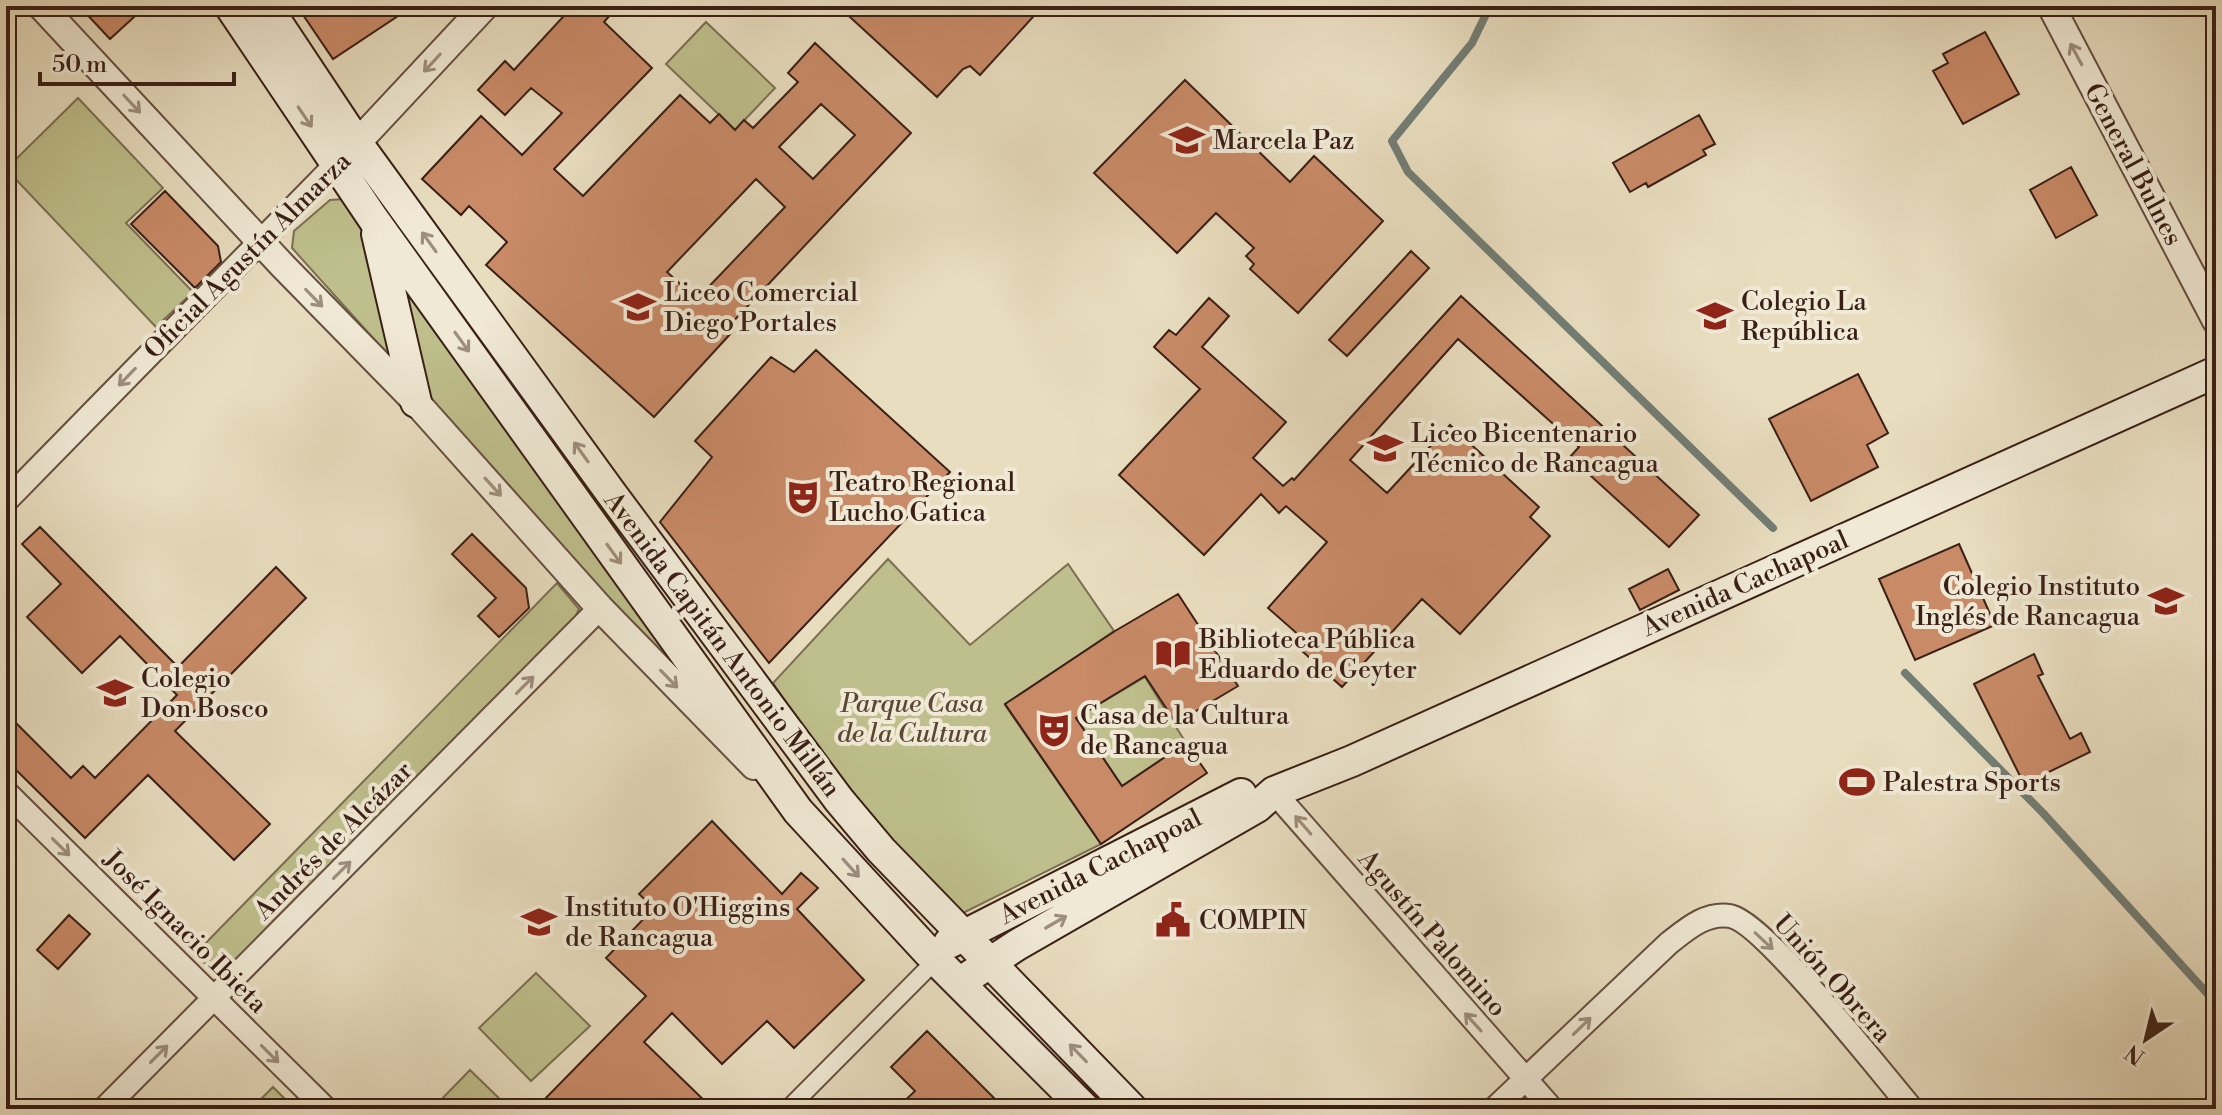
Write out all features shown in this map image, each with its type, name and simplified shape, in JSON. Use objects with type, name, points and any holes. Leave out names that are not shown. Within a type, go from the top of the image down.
[{"type":"main road","points":[[230,6],[347,154]]},
{"type":"main road","points":[[266,6],[347,154]]},
{"type":"main road","name":"Avenida Capitán Antonio Millán","points":[[347,154],[374,220],[798,811],[932,956],[1085,1109]]},
{"type":"main road","name":"Avenida Capitán Antonio Millán","points":[[347,154],[611,493],[839,800],[881,850],[1132,1109]]},
{"type":"main road","points":[[374,220],[416,402]]},
{"type":"main road","name":"Avenida Cachapoal","points":[[959,983],[989,961],[1257,807],[1274,792],[1352,761],[2216,372]]},
{"type":"main road","name":"Avenida Cachapoal","points":[[932,956],[964,936],[1250,790],[1274,792]]},
{"type":"street","name":"Avenida Capitán Antonio Millán","points":[[41,6],[260,242],[416,402],[600,608],[798,811]]},
{"type":"street","name":"Oficial Agustín Almarza","points":[[6,501],[347,154],[485,6]]},
{"type":"street","name":"General Bulnes","points":[[2051,6],[2216,321]]},
{"type":"street","name":"Andrés de Alcázar","points":[[104,1109],[600,608]]},
{"type":"street","name":"José Ignacio Ibieta","points":[[6,792],[326,1109]]},
{"type":"street","name":"Agustín Palomino","points":[[1274,792],[1552,1109]]},
{"type":"street","name":"Unión Obrera","points":[[1525,1080],[1669,943],[1696,923],[1712,917],[1732,916],[1766,940],[1912,1109]]},
{"type":"street","points":[[788,1109],[932,956]]},
{"type":"street","points":[[1494,1109],[1525,1080]]},
{"type":"green space","points":[[706,22],[775,88],[735,130],[666,64]]},
{"type":"green space","points":[[78,98],[163,188],[126,223],[193,292],[156,327],[6,169]]},
{"type":"green space","points":[[344,199],[365,224],[391,358],[292,248],[294,231],[330,200]]},
{"type":"green space","points":[[405,287],[685,678],[429,398]]},
{"type":"green space","name":"Parque Casa de la Cultura","points":[[888,559],[970,645],[1068,564],[1114,631],[1005,705],[1101,844],[961,914],[851,798],[773,683]]},
{"type":"green space","points":[[557,583],[579,609],[572,624],[220,977],[195,954]]},
{"type":"green space","points":[[1145,677],[1186,743],[1122,786],[1076,718]]},
{"type":"green space","points":[[536,973],[590,1026],[531,1081],[479,1028]]},
{"type":"green space","points":[[470,1070],[510,1109],[432,1109]]},
{"type":"green space","points":[[273,1087],[295,1109],[251,1109]]},
{"type":"building","points":[[79,6],[146,6],[110,39]]},
{"type":"building","points":[[297,6],[413,6],[333,59]]},
{"type":"building","points":[[573,6],[618,6],[604,22],[652,68],[554,169],[583,196],[680,95],[710,123],[719,114],[735,130],[744,120],[753,128],[798,82],[788,73],[815,43],[911,133],[728,327],[733,331],[654,417],[486,265],[507,242],[469,206],[461,215],[422,179],[481,116],[522,155],[562,113],[531,88],[505,115],[478,90],[505,61],[514,70]],"holes":[[[821,104],[855,135],[813,179],[779,147]],[[756,179],[785,207],[697,299],[667,272]]]},
{"type":"building","points":[[838,6],[1043,6],[980,75],[970,66],[963,69],[937,97]]},
{"type":"building","points":[[1985,32],[2019,94],[1963,124],[1933,71],[1948,63],[1943,54]]},
{"type":"building","points":[[1185,80],[1290,182],[1314,156],[1383,221],[1298,313],[1250,269],[1254,264],[1246,256],[1254,248],[1216,213],[1177,253],[1094,173]]},
{"type":"building","points":[[1699,115],[1715,144],[1703,150],[1706,155],[1648,187],[1646,183],[1630,192],[1613,163]]},
{"type":"building","points":[[2071,167],[2097,215],[2056,238],[2030,190]]},
{"type":"building","points":[[165,191],[218,246],[221,262],[195,288],[131,224]]},
{"type":"building","points":[[1411,251],[1429,268],[1347,356],[1329,340]]},
{"type":"building","points":[[1461,296],[1699,515],[1669,547],[1570,457],[1579,447],[1458,339],[1350,460],[1387,493],[1450,425],[1539,507],[1530,517],[1550,536],[1460,634],[1422,599],[1342,687],[1302,651],[1309,644],[1268,608],[1327,542],[1286,506],[1279,513],[1261,494],[1204,555],[1119,475],[1200,389],[1154,347],[1169,330],[1176,335],[1209,298],[1229,316],[1202,347],[1286,422],[1253,458],[1283,486],[1292,478],[1294,480]]},
{"type":"building","name":"Teatro Regional Lucho Gatica","points":[[816,350],[950,472],[769,663],[660,522],[712,457],[695,441],[771,357],[794,372]]},
{"type":"building","points":[[1858,374],[1888,433],[1867,445],[1878,467],[1811,501],[1769,419]]},
{"type":"building","points":[[40,527],[178,667],[276,567],[306,598],[175,731],[270,824],[234,860],[148,775],[85,838],[6,760],[6,713],[71,778],[83,766],[95,778],[177,695],[120,636],[82,673],[27,617],[61,584],[22,544]]},
{"type":"building","points":[[472,534],[526,588],[529,608],[499,637],[478,616],[496,598],[452,554]]},
{"type":"building","points":[[1959,544],[1995,625],[1915,660],[1879,579]]},
{"type":"building","points":[[1668,569],[1679,590],[1640,610],[1629,589]]},
{"type":"building","name":"Casa de la Cultura de Rancagua","points":[[1178,594],[1238,686],[1176,723],[1145,676],[1076,718],[1122,786],[1186,743],[1207,773],[1101,844],[1005,704],[1115,631]]},
{"type":"building","points":[[2034,654],[2043,674],[2038,676],[2070,739],[2081,733],[2090,752],[2024,784],[1974,684]]},
{"type":"building","points":[[712,821],[782,894],[801,873],[818,888],[797,909],[864,980],[794,1048],[767,1021],[722,1064],[672,1013],[644,1042],[713,1109],[535,1109],[646,996],[606,958],[654,908],[639,894]]},
{"type":"building","points":[[69,915],[90,934],[58,969],[37,950]]},
{"type":"building","points":[[927,1031],[1005,1109],[896,1109],[915,1091],[891,1067]]},
{"type":"waterway","points":[[1490,6],[1472,43],[1392,141],[1408,172],[1773,528]]},
{"type":"waterway","points":[[1905,673],[2043,813],[2216,1003]]},
{"type":"place","name":"Marcela Paz","points":[[1187,140]]},
{"type":"place","name":"Liceo Comercial Diego Portales","points":[[638,307]]},
{"type":"place","name":"Colegio La República","points":[[1715,316]]},
{"type":"place","name":"Liceo Bicentenario Técnico de Rancagua","points":[[1385,448]]},
{"type":"place","name":"Teatro Regional Lucho Gatica","points":[[803,497]]},
{"type":"place","name":"Colegio Instituto Inglés de Rancagua","points":[[2166,601]]},
{"type":"place","name":"Biblioteca Pública Eduardo de Geyter","points":[[1173,654]]},
{"type":"place","name":"Colegio Don Bosco","points":[[115,693]]},
{"type":"place","name":"Casa de la Cultura de Rancagua","points":[[1054,730]]},
{"type":"place","name":"Palestra Sports","points":[[1857,782]]},
{"type":"place","name":"COMPIN","points":[[1173,920]]},
{"type":"place","name":"Instituto O'Higgins de Rancagua","points":[[539,922]]}]
